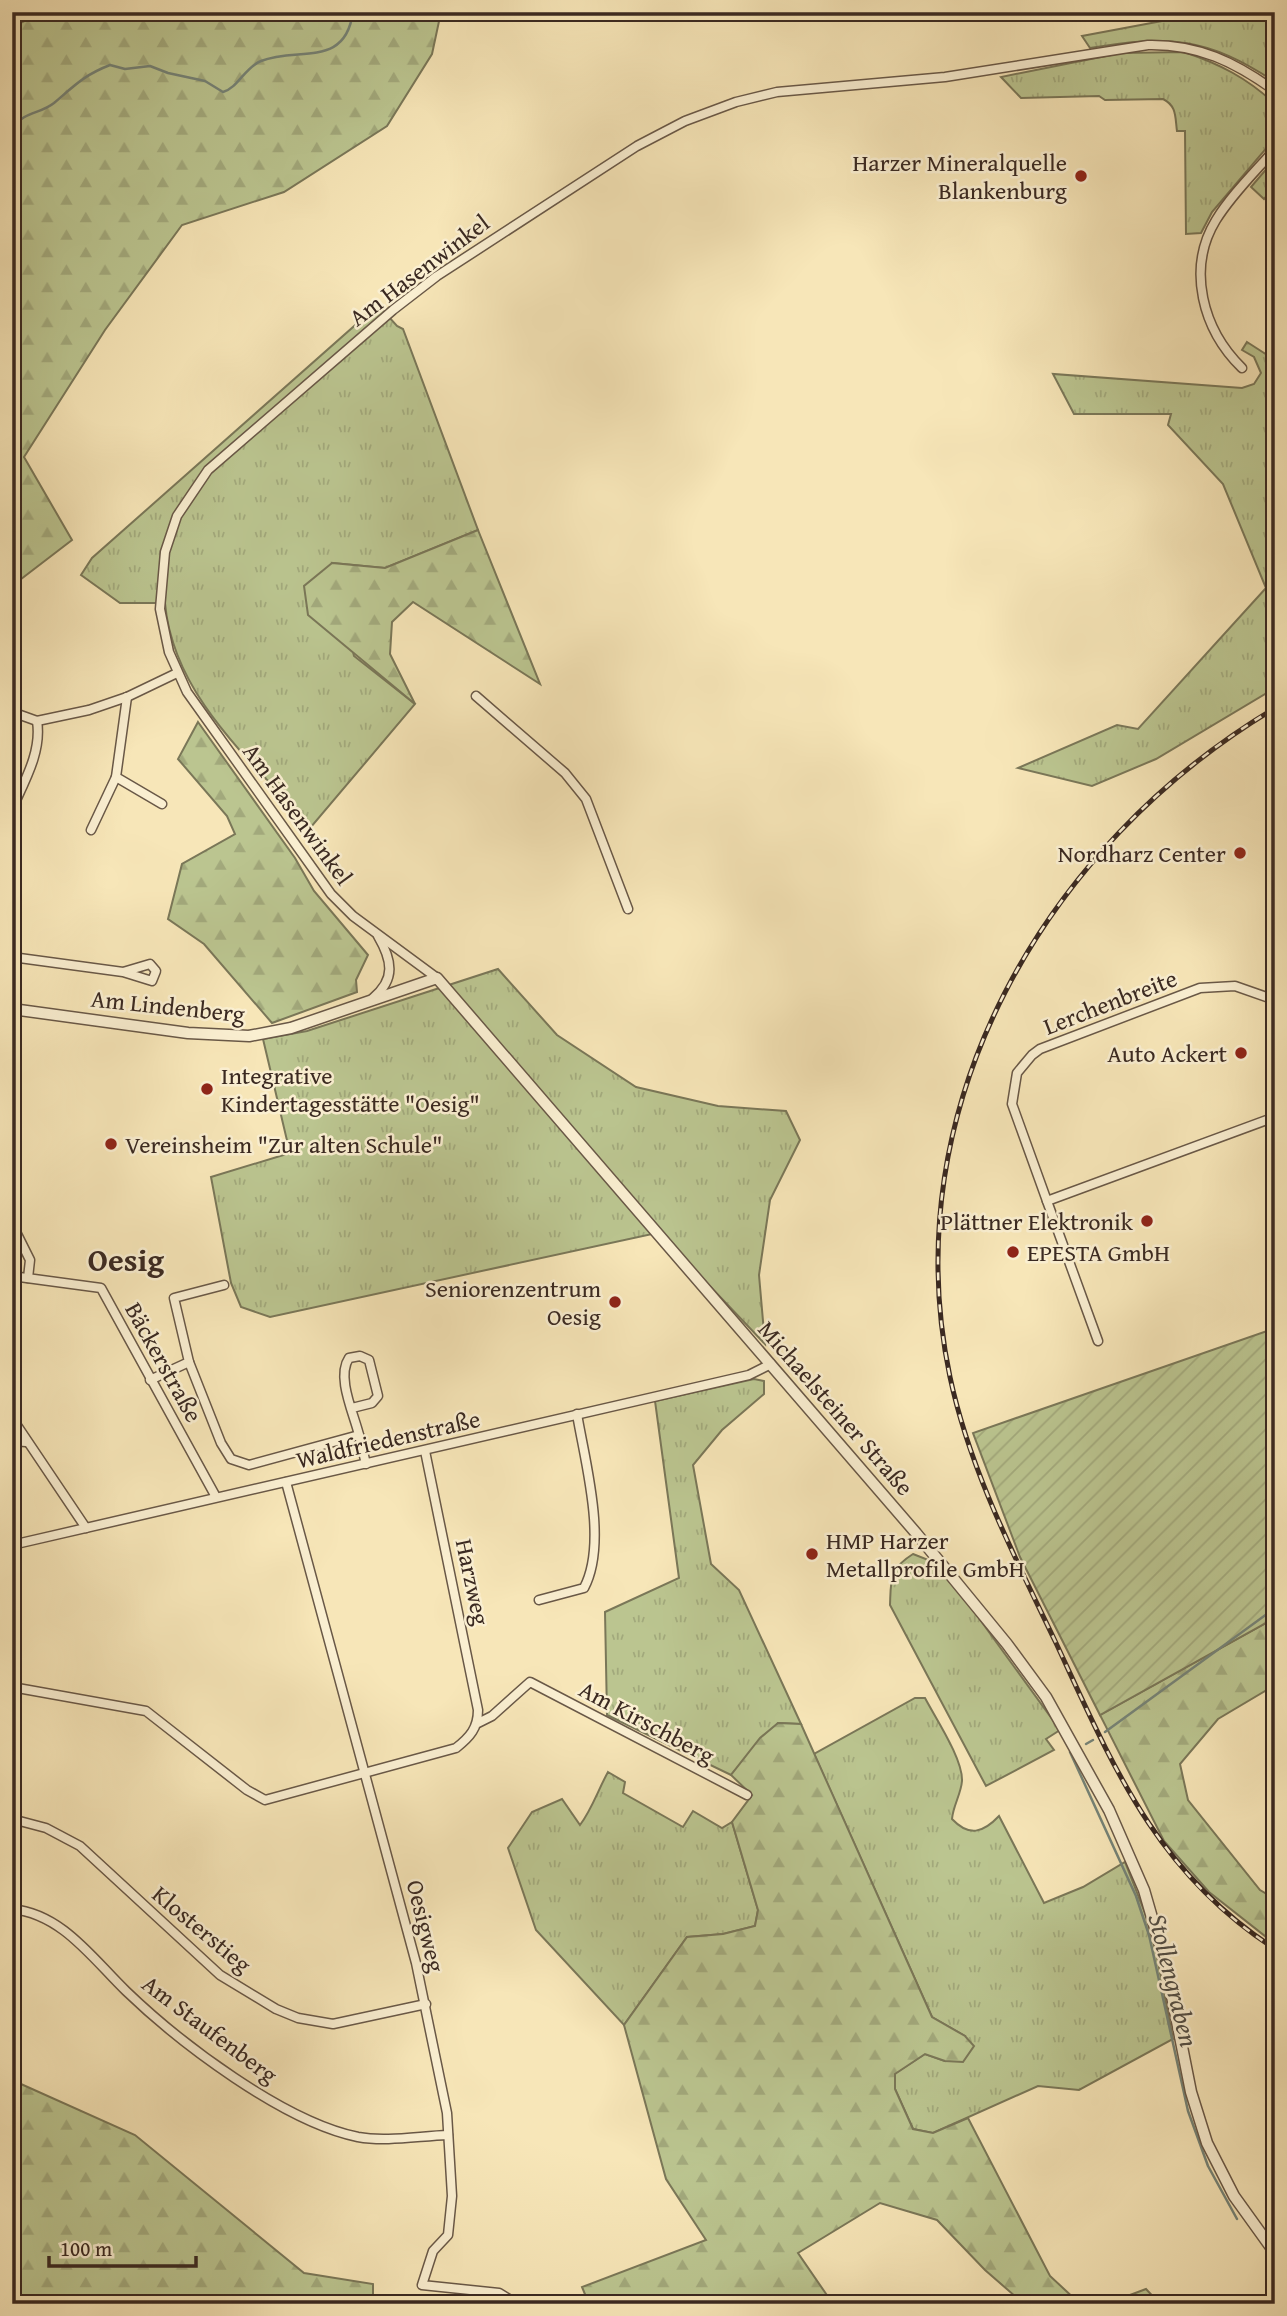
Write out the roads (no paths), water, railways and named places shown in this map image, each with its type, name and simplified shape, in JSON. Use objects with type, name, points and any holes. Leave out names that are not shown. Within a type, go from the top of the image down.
[{"type":"street","name":"Am Hasenwinkel","points":[[437,978],[424,965],[376,934],[342,906],[314,873],[177,673],[161,620],[162,565],[177,516],[208,470],[418,289],[661,132],[718,108],[777,92],[985,72],[1140,45],[1177,46],[1215,55],[1250,72],[1275,91]]},
{"type":"street","points":[[1241,368],[1226,352],[1210,327],[1203,296],[1202,265],[1205,246],[1215,223],[1275,149]]},
{"type":"street","points":[[12,712],[37,721],[89,710],[127,697],[177,673]]},
{"type":"street","points":[[476,696],[565,773],[586,799],[628,909]]},
{"type":"street","points":[[91,830],[116,777],[127,697]]},
{"type":"street","points":[[12,809],[32,765],[39,736],[37,721]]},
{"type":"street","points":[[116,777],[162,804]]},
{"type":"street","points":[[373,998],[388,983],[391,964],[376,934]]},
{"type":"street","name":"Am Lindenberg","points":[[12,957],[123,972]]},
{"type":"street","name":"Am Lindenberg","points":[[12,1009],[233,1037],[284,1030],[437,978]]},
{"type":"street","name":"Michaelsteiner Straße","points":[[437,978],[771,1364],[1007,1644],[1046,1697],[1109,1810],[1144,1890],[1167,1966],[1192,2092],[1207,2143],[1234,2196],[1275,2253]]},
{"type":"street","name":"Lerchenbreite","points":[[1098,1341],[1012,1104],[1017,1073],[1040,1049],[1200,988],[1235,986],[1275,1000]]},
{"type":"street","points":[[1047,1201],[1275,1117]]},
{"type":"street","points":[[12,1224],[30,1260],[28,1278]]},
{"type":"street","name":"Bäckerstraße","points":[[12,1276],[101,1288],[216,1497]]},
{"type":"street","points":[[224,1285],[174,1298],[189,1362],[221,1443],[231,1459],[249,1465],[359,1435]]},
{"type":"street","points":[[352,1408],[372,1404],[378,1396],[369,1360],[360,1356],[349,1358],[344,1366],[352,1408],[366,1464]]},
{"type":"street","points":[[150,1380],[189,1362]]},
{"type":"street","name":"Waldfriedenstraße","points":[[12,1545],[750,1375],[771,1364]]},
{"type":"street","points":[[540,1600],[584,1588],[593,1561],[594,1530],[577,1414]]},
{"type":"street","points":[[12,1418],[86,1528]]},
{"type":"street","points":[[12,1441],[26,1442]]},
{"type":"street","name":"Harzweg","points":[[425,1451],[472,1672],[478,1723]]},
{"type":"street","name":"Oesigweg","points":[[286,1482],[426,2004],[448,2135],[452,2196],[448,2235],[433,2251],[422,2285],[499,2293],[517,2304]]},
{"type":"street","name":"Am Kirschberg","points":[[478,1723],[492,1716],[530,1682],[747,1795]]},
{"type":"street","points":[[12,1687],[146,1711],[247,1790],[265,1800],[456,1748],[478,1723]]},
{"type":"street","name":"Klosterstieg","points":[[12,1819],[46,1828],[79,1846],[220,1975],[287,2013],[313,2022],[333,2024],[426,2004]]},
{"type":"street","name":"Am Staufenberg","points":[[12,1909],[36,1913],[58,1926],[168,2027],[232,2075],[290,2110],[336,2131],[359,2137],[448,2135]]},
{"type":"waterway","points":[[12,130],[22,119],[48,107],[86,77],[110,65],[125,69],[150,66],[205,81],[223,92],[261,61],[330,49],[340,42],[348,30],[353,12]]},
{"type":"waterway","name":"Stollengraben","points":[[1105,1732],[1275,1608]]},
{"type":"waterway","name":"Stollengraben","points":[[1086,1744],[1093,1740]]},
{"type":"waterway","name":"Stollengraben","points":[[1070,1752],[1136,1896],[1149,1935],[1188,2111],[1208,2166],[1237,2219]]},
{"type":"railway","points":[[1275,708],[1193,765],[1119,832],[1056,909],[1005,993],[967,1083],[944,1178],[938,1276],[950,1377],[969,1446],[1010,1546],[1119,1774],[1168,1851],[1199,1886],[1234,1919],[1275,1949]]},
{"type":"place","name":"Harzer Mineralquelle Blankenburg","points":[[1081,176]]},
{"type":"place","name":"Nordharz Center","points":[[1240,853]]},
{"type":"place","name":"Auto Ackert","points":[[1241,1053]]},
{"type":"place","name":"Integrative Kindertagesstätte \"Oesig\"","points":[[207,1089]]},
{"type":"place","name":"Vereinsheim \"Zur alten Schule\"","points":[[111,1144]]},
{"type":"place","name":"Plättner Elektronik","points":[[1147,1221]]},
{"type":"place","name":"EPESTA GmbH","points":[[1013,1252]]},
{"type":"place","name":"Seniorenzentrum Oesig","points":[[615,1302]]},
{"type":"place","name":"HMP Harzer Metallprofile GmbH","points":[[812,1554]]},
{"type":"district","name":"Oesig","points":[[126,1259]]}]
